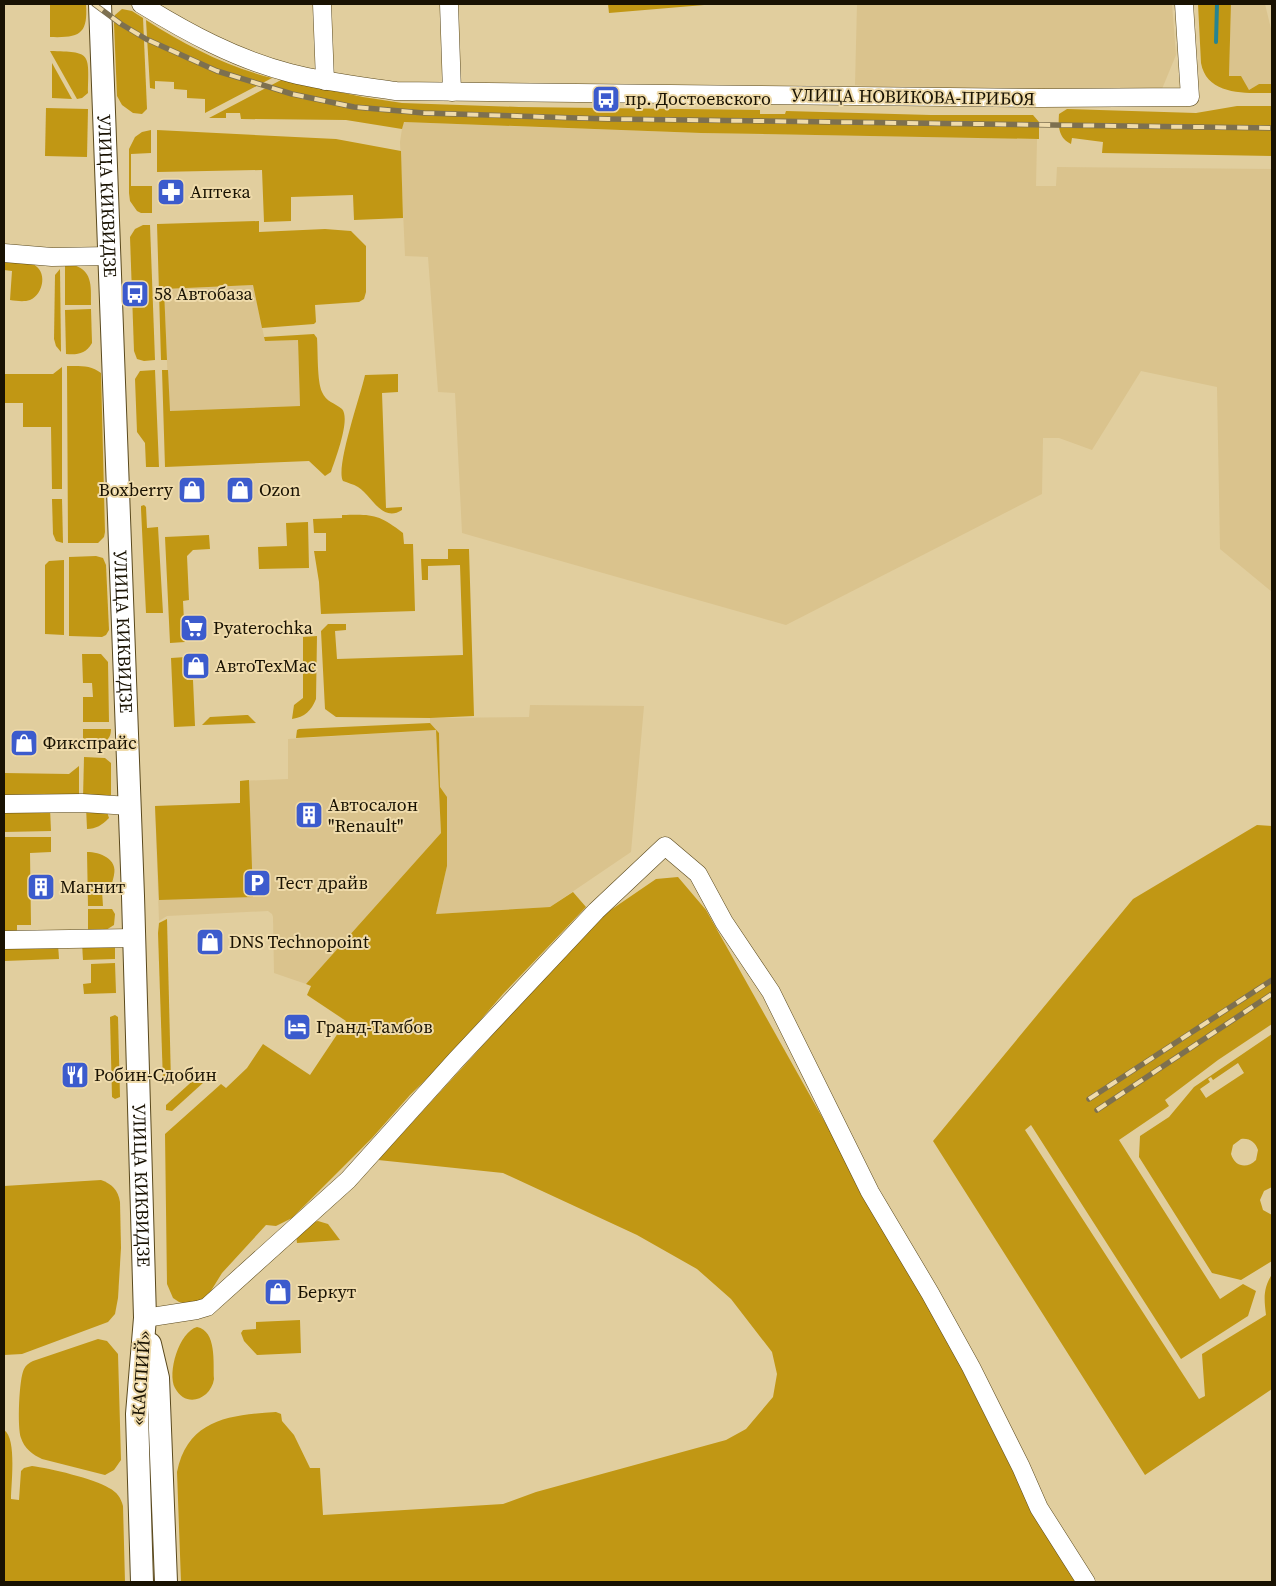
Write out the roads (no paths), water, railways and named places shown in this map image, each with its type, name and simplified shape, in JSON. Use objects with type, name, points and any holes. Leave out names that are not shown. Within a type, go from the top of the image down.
[{"type":"main road","name":"УЛИЦА КИКВИДЗЕ","points":[[100,4],[130,806],[145,1318]]},
{"type":"main road","name":"«КАСПИЙ»","points":[[142,1582],[137,1414],[145,1318]]},
{"type":"main road","name":"«КАСПИЙ»","points":[[145,1318],[158,1378],[166,1582]]},
{"type":"street","name":"УЛИЦА НОВИКОВА-ПРИБОЯ","points":[[141,4],[210,44],[289,73],[325,81],[396,91],[1041,98],[1190,97],[1184,4]]},
{"type":"street","points":[[322,4],[325,81]]},
{"type":"street","points":[[449,4],[452,92]]},
{"type":"street","points":[[4,253],[52,257],[110,256]]},
{"type":"street","points":[[4,804],[82,803],[130,806]]},
{"type":"street","points":[[145,1318],[207,1307],[348,1180],[456,1060],[596,911],[665,846],[698,874],[724,922],[771,992],[870,1192],[972,1367],[1040,1508],[1086,1582]]},
{"type":"street","points":[[4,940],[134,938]]},
{"type":"waterway","points":[[1216,42],[1217,4]]},
{"type":"railway","points":[[94,4],[121,24],[146,39],[217,71],[292,94],[354,107],[424,113],[608,119],[1272,128]]},
{"type":"railway","points":[[1089,1099],[1272,980]]},
{"type":"railway","points":[[1097,1110],[1272,994]]},
{"type":"place","name":"пр. Достоевского","points":[[606,99]]},
{"type":"place","name":"Аптека","points":[[171,192]]},
{"type":"place","name":"58 Автобаза","points":[[135,294]]},
{"type":"place","name":"Boxberry","points":[[192,490]]},
{"type":"place","name":"Ozon","points":[[240,490]]},
{"type":"place","name":"Pyaterochka","points":[[194,628]]},
{"type":"place","name":"АвтоТехМас","points":[[196,666]]},
{"type":"place","name":"Фикспрайс","points":[[24,743]]},
{"type":"place","name":"Автосалон \"Renault\"","points":[[309,815]]},
{"type":"place","name":"Тест драйв","points":[[257,883]]},
{"type":"place","name":"Магнит","points":[[41,887]]},
{"type":"place","name":"DNS Technopoint","points":[[210,942]]},
{"type":"place","name":"Гранд-Тамбов","points":[[297,1027]]},
{"type":"place","name":"Робин-Сдобин","points":[[75,1075]]},
{"type":"place","name":"Беркут","points":[[278,1292]]}]
